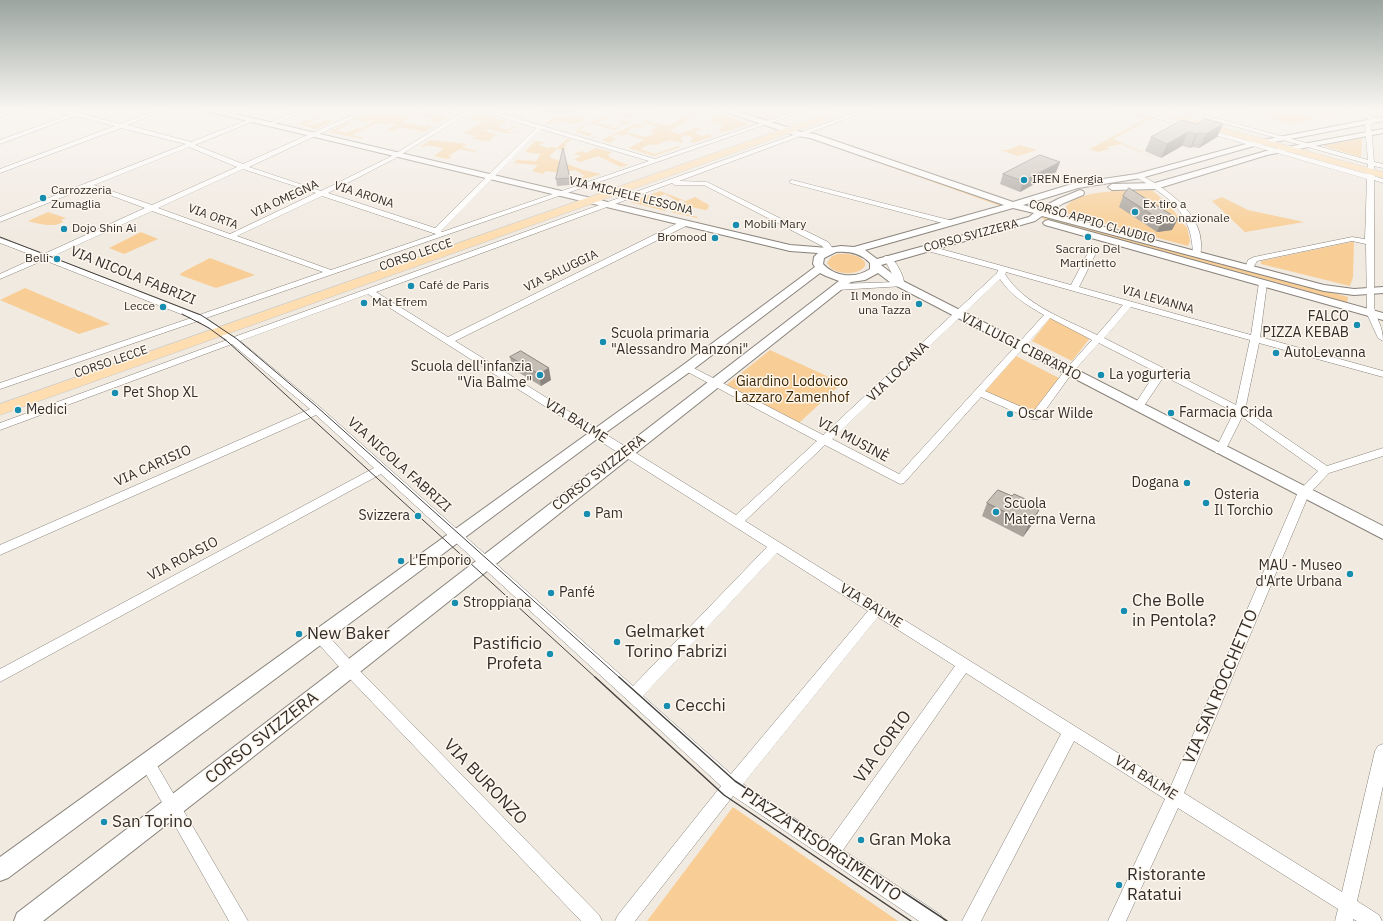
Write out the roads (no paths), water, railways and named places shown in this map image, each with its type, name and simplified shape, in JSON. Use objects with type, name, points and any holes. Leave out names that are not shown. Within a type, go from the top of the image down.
[{"type":"main road","name":"CORSO LECCE","points":[[0,410],[217,329],[719,151]]},
{"type":"main road","name":"CORSO LECCE","points":[[584,199],[672,170],[722,151]]},
{"type":"main road","points":[[1296,151],[1370,170],[1383,171]]},
{"type":"main road","points":[[1370,170],[1383,176]]},
{"type":"main road","name":"CORSO LECCE","points":[[0,401],[217,329]]},
{"type":"street","points":[[0,171],[53,151]]},
{"type":"street","points":[[0,220],[173,151]]},
{"type":"street","name":"VIA ARONA","points":[[204,151],[322,194],[438,233]]},
{"type":"street","points":[[0,277],[277,151]]},
{"type":"street","name":"VIA MICHELE LESSONA","points":[[385,151],[803,250],[855,250]]},
{"type":"street","name":"VIA OMEGNA","points":[[231,236],[322,194],[403,151]]},
{"type":"street","points":[[438,233],[516,151]]},
{"type":"street","points":[[621,151],[655,161]]},
{"type":"street","name":"CORSO LECCE","points":[[0,386],[438,233],[685,151]]},
{"type":"street","name":"CORSO LECCE","points":[[0,427],[233,340],[609,204],[668,183],[707,174],[761,151]]},
{"type":"street","name":"CORSO APPIO CLAUDIO","points":[[839,151],[1032,219],[1383,317]]},
{"type":"street","name":"CORSO APPIO CLAUDIO","points":[[856,151],[1013,205],[1249,268],[1330,289],[1354,292],[1383,290]]},
{"type":"street","name":"CORSO SVIZZERA","points":[[855,250],[1001,209],[1078,185],[1138,176],[1228,151]]},
{"type":"street","name":"CORSO SVIZZERA","points":[[25,921],[174,808],[626,452],[716,383],[850,281],[871,274],[876,264],[888,258],[1032,219],[1065,198],[1091,190],[1109,187],[1156,186],[1281,151]]},
{"type":"street","points":[[1296,151],[1370,170],[1383,166]]},
{"type":"street","points":[[1322,151],[1370,170],[1383,182]]},
{"type":"street","points":[[1369,151],[1369,242],[1371,314],[1383,338]]},
{"type":"street","name":"CORSO LECCE","points":[[672,170],[691,168],[707,174]]},
{"type":"street","points":[[0,870],[455,536],[687,368],[819,264],[822,254],[829,251],[825,244],[707,174],[668,183]]},
{"type":"street","points":[[1138,176],[1156,186],[1180,206],[1189,217],[1196,233],[1198,243],[1197,254]]},
{"type":"street","name":"CORSO SVIZZERA","points":[[792,182],[950,223]]},
{"type":"street","points":[[1370,186],[1383,182]]},
{"type":"street","name":"VIA ORTA","points":[[88,185],[329,272]]},
{"type":"street","name":"VIA SALUGGIA","points":[[447,341],[685,223]]},
{"type":"street","points":[[803,250],[815,246],[815,239]]},
{"type":"street","points":[[1249,268],[1250,262],[1254,259],[1352,239],[1369,242]]},
{"type":"street","name":"VIA NICOLA FABRIZI","points":[[0,240],[197,317],[233,340],[317,410],[731,785]]},
{"type":"street","name":"VIA LEVANNA","points":[[927,248],[1002,272],[1074,288],[1383,374]]},
{"type":"street","points":[[1074,288],[1094,249]]},
{"type":"street","name":"VIA MICHELE LESSONA","points":[[803,250],[832,275],[850,281]]},
{"type":"street","name":"VIA LUIGI CIBRARIO","points":[[855,250],[868,255],[876,264],[898,282],[1383,534]]},
{"type":"street","points":[[850,281],[898,282],[900,278],[888,258]]},
{"type":"street","points":[[1002,272],[1006,283],[1016,295],[1049,314],[1240,411],[1325,470]]},
{"type":"street","name":"VIA LOCANA","points":[[737,522],[826,440],[1002,272]]},
{"type":"street","name":"VIA LUIGI CIBRARIO","points":[[850,281],[898,282]]},
{"type":"street","points":[[1220,450],[1240,411],[1255,339],[1263,283]]},
{"type":"street","name":"VIA BALME","points":[[369,291],[1175,796],[1346,913],[1373,921]]},
{"type":"street","points":[[1049,314],[1021,347],[979,392],[1035,417],[1069,372],[1129,304]]},
{"type":"street","name":"VIA MUSINÈ","points":[[687,368],[900,480],[979,392]]},
{"type":"street","points":[[1138,407],[1162,371]]},
{"type":"street","name":"VIA CARISIO","points":[[0,550],[317,410]]},
{"type":"street","name":"VIA SAN ROCCHETTO","points":[[1117,921],[1175,796],[1304,492],[1325,470],[1383,452]]},
{"type":"street","name":"VIA ROASIO","points":[[0,676],[381,469]]},
{"type":"street","points":[[633,696],[776,546]]},
{"type":"street","points":[[731,785],[877,609]]},
{"type":"street","points":[[320,636],[350,669]]},
{"type":"street","name":"VIA CORIO","points":[[832,851],[965,664]]},
{"type":"street","name":"VIA BURONZO","points":[[350,669],[593,921]]},
{"type":"street","points":[[971,921],[1071,731]]},
{"type":"street","points":[[1346,913],[1383,751]]},
{"type":"street","points":[[147,762],[239,921]]},
{"type":"street","name":"PIAZZA RISORGIMENTO","points":[[624,921],[731,785],[935,921]]},
{"type":"tram line","points":[[0,237],[201,315],[237,339],[316,406],[620,678]]},
{"type":"tram line","points":[[182,314],[209,328],[228,342],[596,678]]},
{"type":"tram line","points":[[595,677],[724,795],[911,921]]},
{"type":"tram line","points":[[619,677],[735,781],[947,921]]},
{"type":"place","name":"IREN Energia","points":[[1024,180]]},
{"type":"place","name":"Carrozzeria Zumaglia","points":[[43,198]]},
{"type":"place","name":"Ex tiro a segno nazionale","points":[[1135,212]]},
{"type":"place","name":"Mobili Mary","points":[[736,225]]},
{"type":"place","name":"Dojo Shin Ai","points":[[64,229]]},
{"type":"place","name":"Sacrario Del Martinetto","points":[[1088,237]]},
{"type":"place","name":"Bromood","points":[[715,238]]},
{"type":"place","name":"Belli","points":[[57,259]]},
{"type":"place","name":"Café de Paris","points":[[411,286]]},
{"type":"place","name":"Mat Efrem","points":[[364,303]]},
{"type":"place","name":"Il Mondo in una Tazza","points":[[919,304]]},
{"type":"place","name":"Lecce","points":[[163,307]]},
{"type":"place","name":"FALCO PIZZA KEBAB","points":[[1357,325]]},
{"type":"place","name":"Scuola primaria \"Alessandro Manzoni\"","points":[[603,342]]},
{"type":"place","name":"AutoLevanna","points":[[1276,353]]},
{"type":"place","name":"Scuola dell'infanzia \"Via Balme\"","points":[[540,375]]},
{"type":"place","name":"La yogurteria","points":[[1101,375]]},
{"type":"place","name":"Pet Shop XL","points":[[115,393]]},
{"type":"place","name":"Medici","points":[[18,410]]},
{"type":"place","name":"Farmacia Crida","points":[[1171,413]]},
{"type":"place","name":"Oscar Wilde","points":[[1010,414]]},
{"type":"place","name":"Dogana","points":[[1187,483]]},
{"type":"place","name":"Osteria Il Torchio","points":[[1206,503]]},
{"type":"place","name":"Scuola Materna Verna","points":[[996,512]]},
{"type":"place","name":"Pam","points":[[587,514]]},
{"type":"place","name":"Svizzera","points":[[418,516]]},
{"type":"place","name":"L'Emporio","points":[[401,561]]},
{"type":"place","name":"MAU - Museo d'Arte Urbana","points":[[1350,574]]},
{"type":"place","name":"Panfé","points":[[551,593]]},
{"type":"place","name":"Stroppiana","points":[[455,603]]},
{"type":"place","name":"Che Bolle in Pentola?","points":[[1124,611]]},
{"type":"place","name":"New Baker","points":[[299,634]]},
{"type":"place","name":"Gelmarket Torino Fabrizi","points":[[617,642]]},
{"type":"place","name":"Pastificio Profeta","points":[[550,654]]},
{"type":"place","name":"Cecchi","points":[[667,706]]},
{"type":"place","name":"San Torino","points":[[104,822]]},
{"type":"place","name":"Gran Moka","points":[[861,840]]},
{"type":"place","name":"Ristorante Ratatui","points":[[1119,885]]},
{"type":"park label","name":"Giardino Lodovico Lazzaro Zamenhof","points":[[792,390]]}]
